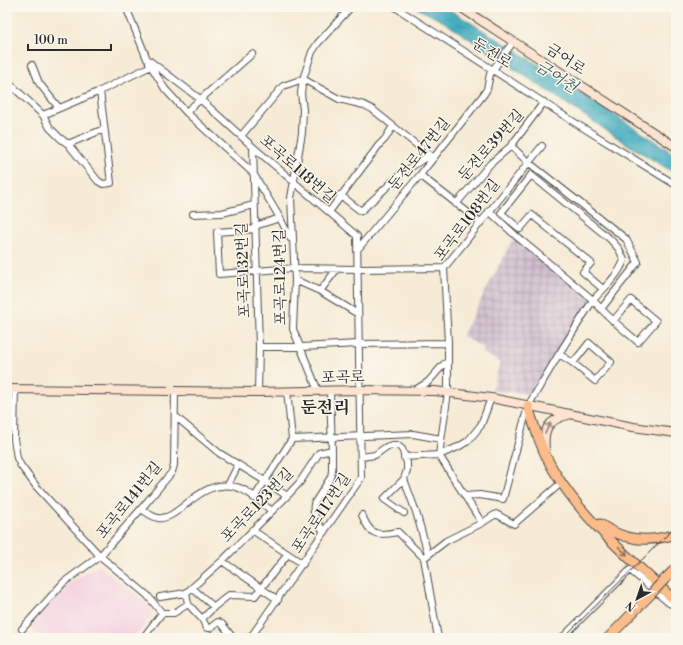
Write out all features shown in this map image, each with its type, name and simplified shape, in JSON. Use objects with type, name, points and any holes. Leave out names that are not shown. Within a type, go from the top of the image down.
[{"type":"main road","points":[[528,406],[546,457],[561,483],[585,514],[664,591],[676,600]]},
{"type":"main road","points":[[585,514],[604,527],[632,538],[647,540],[660,539],[676,534]]},
{"type":"main road","points":[[608,638],[676,568]]},
{"type":"street","points":[[126,7],[147,59],[165,90],[186,112],[253,173],[288,231],[292,243]]},
{"type":"street","name":"포곡로124번길","points":[[318,391],[293,329],[295,280],[291,198],[302,133],[303,110],[301,93],[303,79],[312,52],[318,43],[352,7]]},
{"type":"street","name":"둔전로","points":[[395,7],[676,185]]},
{"type":"street","name":"금어로","points":[[460,7],[676,147]]},
{"type":"street","name":"둔전로47번길","points":[[357,250],[420,175],[484,94],[490,74],[513,42]]},
{"type":"street","points":[[186,112],[252,54]]},
{"type":"street","name":"포곡로118번길","points":[[147,59],[200,99],[253,147],[357,236],[359,390]]},
{"type":"street","points":[[32,65],[39,84],[59,108]]},
{"type":"street","points":[[43,115],[100,91],[151,66]]},
{"type":"street","points":[[241,136],[283,86],[303,79],[339,99],[364,105],[372,109],[433,158]]},
{"type":"street","points":[[11,85],[43,115],[50,128],[68,144],[98,181],[103,184],[111,183],[100,91]]},
{"type":"street","name":"둔전로39번길","points":[[456,204],[490,164],[511,146],[544,102]]},
{"type":"street","points":[[329,212],[340,195],[385,139],[393,126]]},
{"type":"street","points":[[68,144],[104,129]]},
{"type":"street","points":[[511,146],[528,162],[626,239],[638,262],[601,309]]},
{"type":"street","name":"포곡로108번길","points":[[439,455],[448,392],[448,344],[444,268],[542,146]]},
{"type":"street","name":"포곡로132번길","points":[[253,147],[258,392]]},
{"type":"street","points":[[340,195],[361,211],[402,173],[424,158],[433,158]]},
{"type":"street","points":[[420,175],[480,222]]},
{"type":"street","points":[[465,496],[480,495],[503,499],[528,406],[593,300],[603,290],[622,267],[624,260],[619,249],[610,239],[531,175],[501,213],[520,229],[532,214],[591,263],[583,272],[603,290]]},
{"type":"street","points":[[193,214],[222,213],[254,205]]},
{"type":"street","points":[[489,211],[516,236],[593,300],[613,321],[638,342],[656,321],[631,300],[613,321]]},
{"type":"street","points":[[280,218],[255,227],[217,232],[219,274],[294,268],[444,268]]},
{"type":"street","points":[[320,291],[337,269]]},
{"type":"street","points":[[295,280],[320,291],[358,314]]},
{"type":"street","points":[[559,354],[574,363],[595,381],[611,362],[589,343],[574,363]]},
{"type":"street","points":[[258,347],[301,347],[358,344],[448,344]]},
{"type":"street","points":[[415,390],[428,382],[444,364],[448,362]]},
{"type":"street","points":[[11,389],[14,439],[17,458],[21,466],[36,486],[100,556],[64,582],[22,629]]},
{"type":"street","name":"포곡로","points":[[11,389],[258,392],[415,390],[448,392],[491,398],[633,427],[676,433]]},
{"type":"street","name":"포곡로117번길","points":[[251,636],[278,600],[361,478],[359,390]]},
{"type":"street","name":"포곡로141번길","points":[[162,613],[147,596],[100,556],[142,509],[172,472],[174,465],[175,391]]},
{"type":"street","points":[[254,498],[292,439],[286,391]]},
{"type":"street","points":[[324,532],[316,519],[313,510],[314,504],[331,477],[332,471],[330,391]]},
{"type":"street","points":[[404,457],[439,455],[463,444],[481,425],[491,398]]},
{"type":"street","points":[[546,457],[544,440],[547,427],[556,418],[572,414]]},
{"type":"street","points":[[175,416],[219,453],[265,480],[287,496]]},
{"type":"street","points":[[292,439],[413,434],[441,439]]},
{"type":"street","points":[[361,457],[375,455],[386,447],[392,445],[397,445],[402,449],[407,470],[404,479],[384,499],[404,513]]},
{"type":"street","name":"포곡로123번길","points":[[186,594],[222,561],[287,496],[300,482],[319,453],[332,450]]},
{"type":"street","points":[[439,455],[482,524]]},
{"type":"street","points":[[228,485],[238,465]]},
{"type":"street","points":[[404,479],[416,512],[426,556],[438,638]]},
{"type":"street","points":[[426,556],[455,536],[482,524],[496,514],[514,524],[561,483]]},
{"type":"street","points":[[142,509],[159,518],[167,517],[203,491],[214,487],[228,485],[237,487],[272,511]]},
{"type":"street","points":[[362,515],[366,526],[377,535],[398,532],[426,556]]},
{"type":"street","points":[[252,530],[303,564]]},
{"type":"street","points":[[202,619],[229,595],[255,596],[288,554]]},
{"type":"street","points":[[222,561],[278,600]]},
{"type":"street","points":[[562,638],[630,570],[669,603],[676,606]]},
{"type":"street","points":[[192,588],[214,607]]},
{"type":"street","points":[[160,597],[186,594],[188,604],[202,619],[207,628],[210,628],[218,622],[222,624],[233,638]]},
{"type":"street","points":[[143,638],[162,613],[174,613],[188,604]]},
{"type":"shaded area","points":[[515,235],[593,300],[536,394],[492,391],[500,362],[483,353],[484,348],[462,336]]},
{"type":"shaded area","points":[[99,566],[152,608],[151,617],[133,638],[43,638],[29,627],[68,584]]},
{"type":"water","name":"금어천","points":[[415,7],[445,7],[517,51],[676,155],[676,174],[630,146],[444,22]]},
{"type":"tram line","points":[[563,638],[676,526]]},
{"type":"district","name":"둔전리","points":[[325,407]]}]
